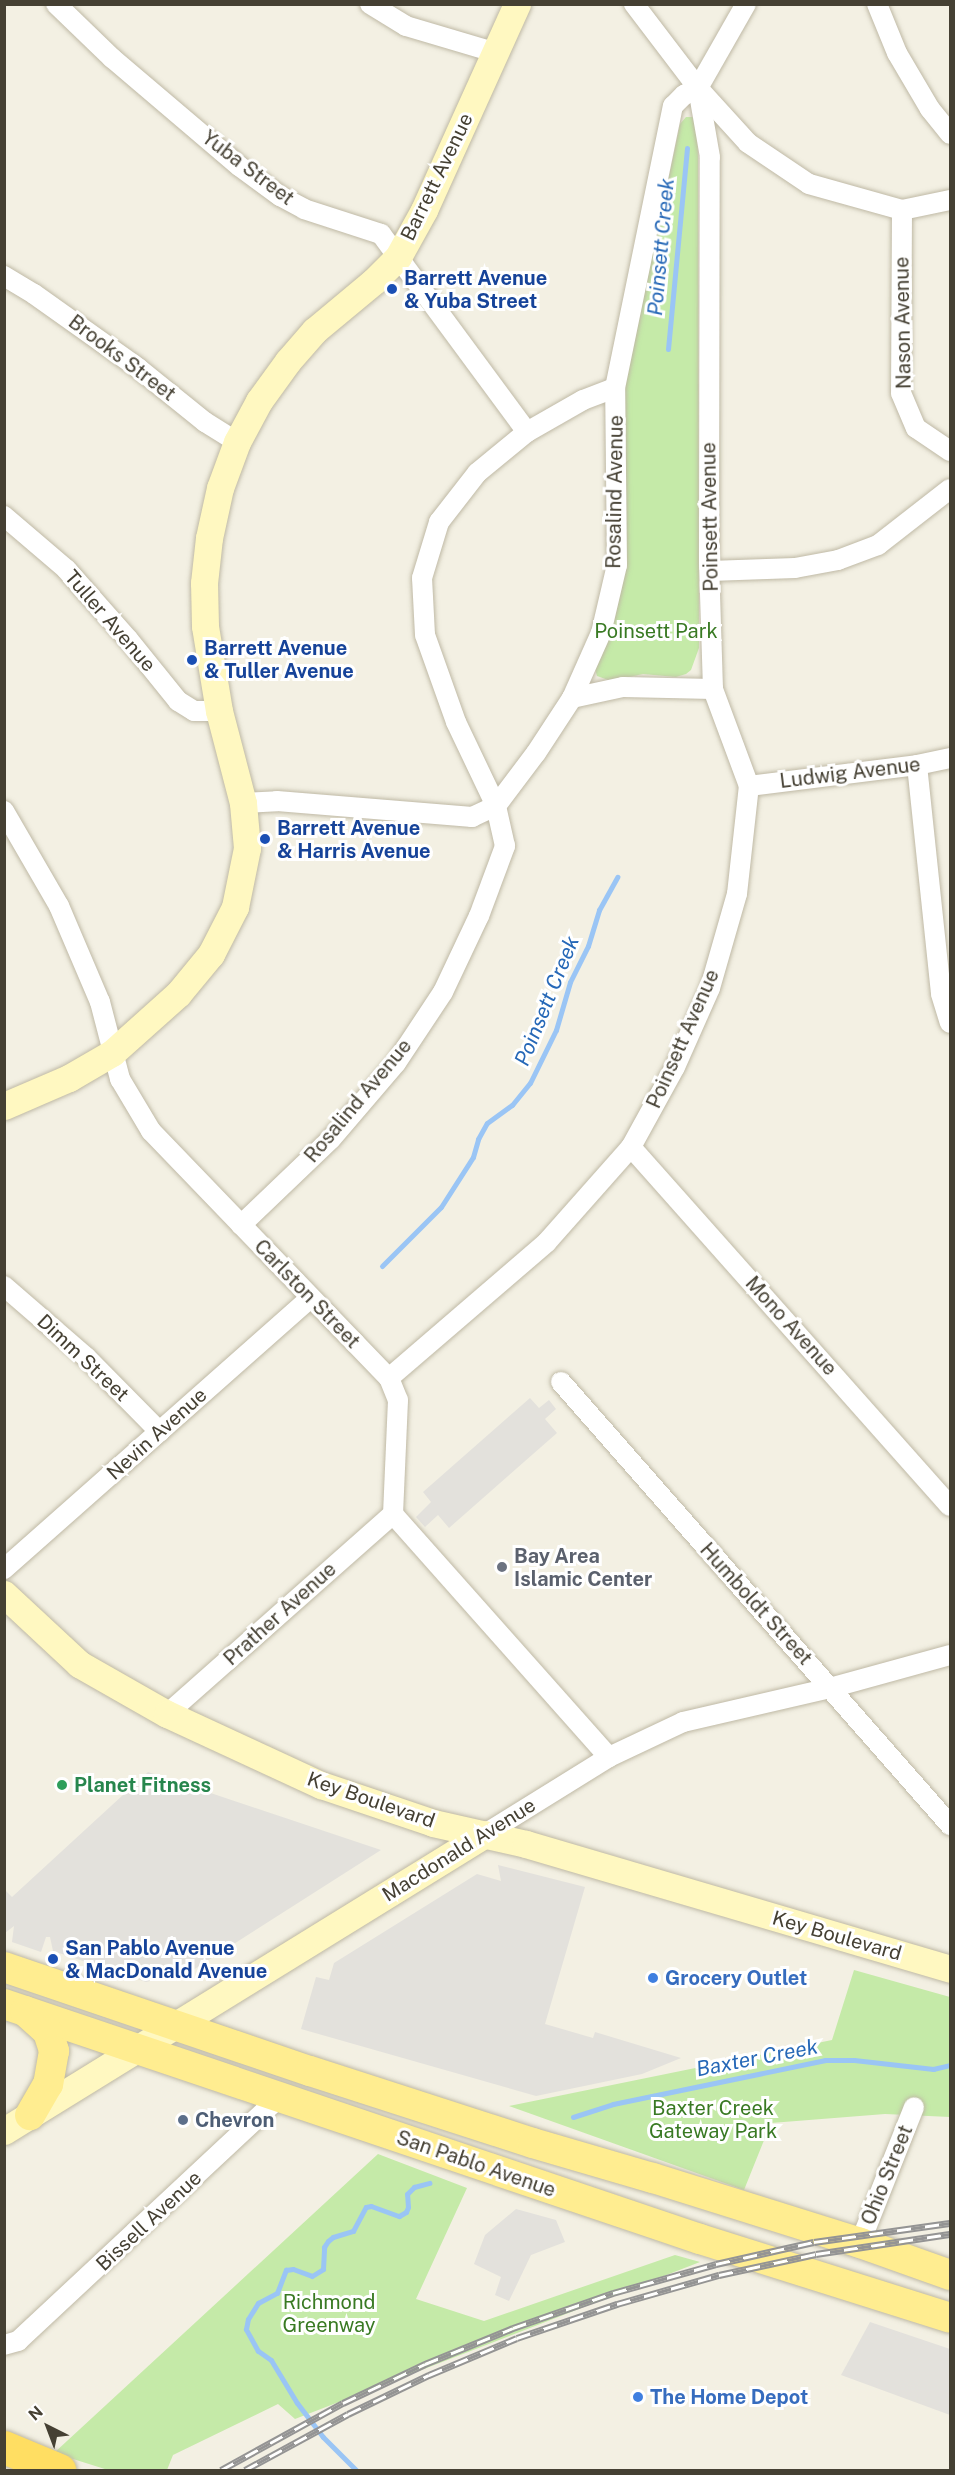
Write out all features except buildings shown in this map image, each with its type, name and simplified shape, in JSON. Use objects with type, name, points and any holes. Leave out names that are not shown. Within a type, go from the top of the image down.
[{"type":"highway","points":[[4,2446],[58,2470]]},
{"type":"main road","name":"San Pablo Avenue","points":[[4,1967],[533,2143],[654,2178],[860,2243],[951,2275]]},
{"type":"main road","name":"San Pablo Avenue","points":[[15,2008],[700,2239],[951,2318]]},
{"type":"main road","points":[[15,2008],[48,2032],[54,2051],[48,2084],[30,2115]]},
{"type":"street","name":"Yuba Street","points":[[56,4],[112,58],[239,166],[304,209],[381,234],[527,432]]},
{"type":"street","points":[[370,4],[406,26],[497,53]]},
{"type":"street","name":"Barrett Avenue","points":[[4,1106],[69,1078],[112,1053],[178,994],[211,954],[235,908],[248,848],[243,803],[219,711],[208,657],[204,583],[209,538],[220,488],[237,442],[259,401],[301,346],[314,331],[374,281],[398,257],[415,227],[497,53],[517,4]]},
{"type":"street","points":[[634,4],[698,88],[748,144],[809,184],[902,210],[951,200]]},
{"type":"street","points":[[698,88],[746,4]]},
{"type":"street","points":[[877,4],[897,53],[930,109],[951,134]]},
{"type":"street","name":"Rosalind Avenue","points":[[241,1225],[331,1139],[396,1063],[443,992],[479,916],[505,846],[496,806],[536,753],[572,698],[602,633],[617,565],[615,388],[673,106],[684,95],[698,88]]},
{"type":"street","name":"Poinsett Avenue","points":[[389,1378],[547,1242],[631,1147],[675,1067],[710,988],[737,894],[749,786],[713,689],[710,571],[710,157],[698,88]]},
{"type":"street","name":"Nason Avenue","points":[[902,210],[901,393],[916,428],[951,451]]},
{"type":"street","name":"Brooks Street","points":[[4,276],[34,294],[138,368],[205,422],[237,442]]},
{"type":"street","points":[[243,803],[277,801],[472,817],[496,806],[456,722],[425,635],[422,578],[439,522],[477,473],[527,432],[583,400],[615,388]]},
{"type":"street","points":[[710,571],[795,568],[838,560],[878,545],[951,489]]},
{"type":"street","name":"Tuller Avenue","points":[[4,516],[66,569],[128,639],[177,701],[194,711],[219,711]]},
{"type":"street","points":[[572,698],[623,687],[713,689]]},
{"type":"street","name":"Ludwig Avenue","points":[[749,786],[917,765],[951,758]]},
{"type":"street","points":[[917,765],[941,994],[951,1023]]},
{"type":"street","name":"Carlston Street","points":[[4,811],[59,906],[100,1002],[120,1079],[150,1131],[389,1378],[398,1400],[393,1514]]},
{"type":"street","name":"Mono Avenue","points":[[631,1147],[951,1506]]},
{"type":"street","name":"Dimm Street","points":[[4,1286],[86,1357],[160,1432]]},
{"type":"street","name":"Nevin Avenue","points":[[4,1569],[310,1298]]},
{"type":"street","name":"Humboldt Street","points":[[561,1382],[951,1825]]},
{"type":"street","points":[[393,1514],[609,1757]]},
{"type":"street","name":"Prather Avenue","points":[[167,1714],[393,1514]]},
{"type":"street","name":"Key Boulevard","points":[[4,1594],[79,1664],[167,1714],[321,1785],[433,1823],[485,1834],[951,1969]]},
{"type":"street","name":"Macdonald Avenue","points":[[4,2131],[609,1757],[683,1722],[830,1688],[951,1655]]},
{"type":"street","name":"Bissell Avenue","points":[[11,2343],[125,2244],[279,2098]]},
{"type":"street","name":"Ohio Street","points":[[860,2243],[914,2107]]},
{"type":"green space","name":"Poinsett Park","points":[[686,117],[697,120],[698,158],[699,648],[691,670],[686,674],[676,677],[643,674],[611,681],[597,676],[595,669],[614,622],[622,585],[625,385],[680,124]]},
{"type":"green space","name":"Baxter Creek Gateway Park","points":[[854,1970],[950,1997],[950,2117],[885,2114],[771,2123],[744,2190],[509,2106],[832,2040]]},
{"type":"green space","name":"Richmond Greenway","points":[[378,2154],[467,2188],[416,2299],[484,2321],[675,2255],[700,2262],[295,2419],[278,2404],[173,2455],[167,2470],[108,2470],[54,2453]]},
{"type":"shaded area","points":[[530,1398],[539,1408],[549,1400],[556,1409],[545,1419],[557,1433],[449,1528],[438,1515],[425,1527],[416,1517],[431,1502],[423,1492]]},
{"type":"shaded area","points":[[148,1772],[381,1850],[179,1979],[153,1966],[150,1968],[154,1980],[146,1982],[53,1951],[50,1937],[46,1937],[41,1952],[12,1942],[14,1926],[5,1933],[5,1890],[12,1897]]},
{"type":"shaded area","points":[[498,1865],[585,1887],[545,2024],[593,2038],[595,2032],[681,2058],[642,2074],[536,2096],[301,2029],[316,1977],[329,1980],[334,1963],[477,1874],[501,1881]]},
{"type":"shaded area","points":[[516,2209],[556,2220],[565,2242],[531,2255],[509,2301],[495,2295],[501,2277],[474,2264],[485,2235]]},
{"type":"shaded area","points":[[870,2322],[950,2349],[950,2415],[841,2375]]},
{"type":"waterway","name":"Poinsett Creek","points":[[668,349],[687,148]]},
{"type":"waterway","name":"Poinsett Creek","points":[[382,1266],[441,1207],[473,1157],[478,1139],[487,1123],[512,1105],[530,1083],[556,1030],[570,982],[588,946],[599,910],[617,877]]},
{"type":"waterway","name":"Baxter Creek","points":[[573,2117],[613,2104],[825,2060],[854,2060],[933,2069],[950,2065]]},
{"type":"waterway","name":"Baxter Creek","points":[[356,2470],[323,2437],[297,2403],[271,2360],[258,2351],[246,2329],[248,2319],[258,2303],[277,2293],[286,2270],[293,2269],[312,2276],[323,2269],[324,2247],[328,2241],[333,2237],[353,2231],[366,2207],[371,2206],[399,2216],[406,2212],[408,2207],[407,2194],[414,2187],[429,2183]]},
{"type":"railway","points":[[221,2470],[343,2403],[425,2364],[513,2328],[613,2293],[716,2264],[814,2242],[950,2223]]},
{"type":"railway","points":[[245,2470],[348,2414],[429,2375],[517,2338],[617,2304],[719,2275],[816,2254],[950,2234]]},
{"type":"place","name":"Barrett Avenue & Yuba Street","points":[[392,289]]},
{"type":"place","name":"Barrett Avenue & Tuller Avenue","points":[[192,660]]},
{"type":"place","name":"Barrett Avenue & Harris Avenue","points":[[265,839]]},
{"type":"place","name":"Bay Area Islamic Center","points":[[502,1567]]},
{"type":"place","name":"Planet Fitness","points":[[62,1785]]},
{"type":"place","name":"San Pablo Avenue & MacDonald Avenue","points":[[53,1959]]},
{"type":"place","name":"Grocery Outlet","points":[[653,1978]]},
{"type":"place","name":"Chevron","points":[[183,2120]]},
{"type":"place","name":"The Home Depot","points":[[638,2397]]}]
